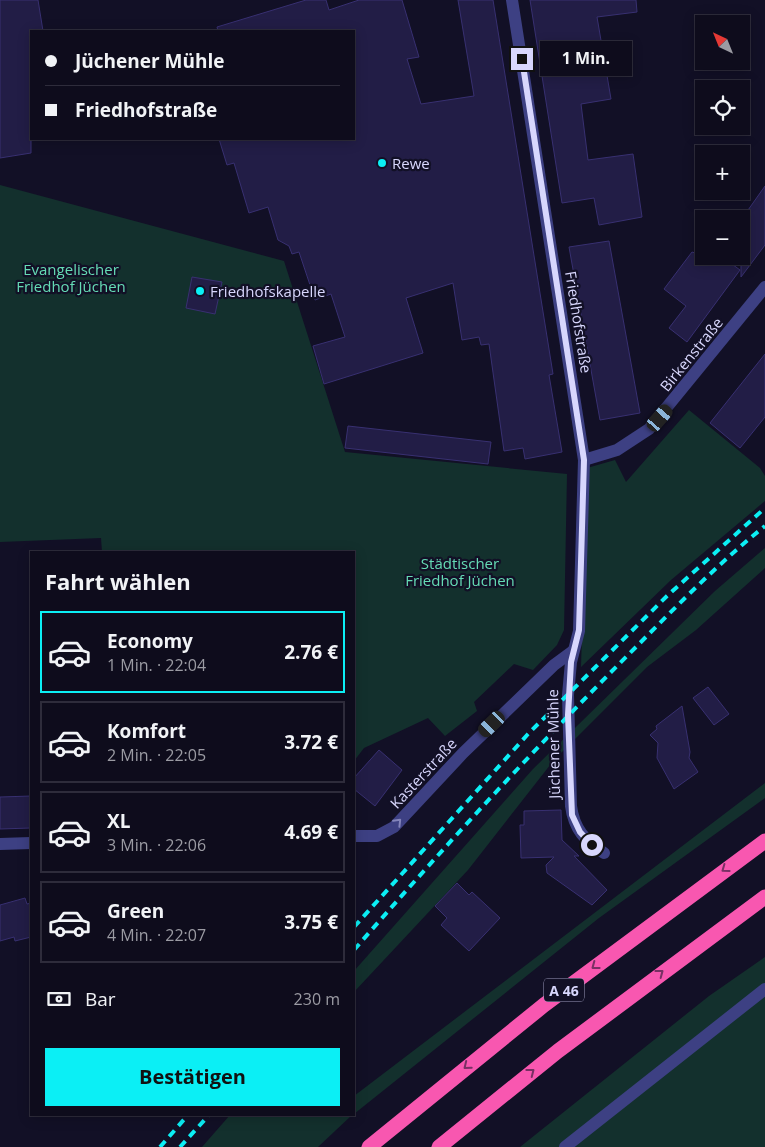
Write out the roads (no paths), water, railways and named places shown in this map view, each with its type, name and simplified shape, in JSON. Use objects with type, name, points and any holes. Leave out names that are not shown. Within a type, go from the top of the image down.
[{"type":"highway","name":"A 46","points":[[369,1147],[544,1005],[765,841]]},
{"type":"highway","points":[[439,1147],[572,1040],[765,897]]},
{"type":"street","name":"Friedhofstraße","points":[[512,0],[584,460],[579,630],[573,651]]},
{"type":"street","name":"Birkenstraße","points":[[584,460],[617,450],[649,429],[765,287]]},
{"type":"street","name":"Kasterstraße","points":[[355,836],[378,836],[390,830],[474,742],[554,665],[573,651]]},
{"type":"street","name":"Jüchener Mühle","points":[[573,651],[569,673],[568,708],[572,815],[574,823],[585,839],[604,853]]},
{"type":"street","points":[[0,844],[30,843]]},
{"type":"street","points":[[564,1147],[765,989]]},
{"type":"railway","points":[[355,926],[528,734],[667,596],[765,508]]},
{"type":"railway","points":[[355,949],[522,764],[694,589],[765,526]]},
{"type":"railway","points":[[160,1147],[187,1116]]},
{"type":"railway","points":[[180,1147],[208,1116]]},
{"type":"place","name":"Rewe","points":[[382,163]]},
{"type":"place","name":"Friedhofskapelle","points":[[200,291]]},
{"type":"park label","name":"Evangelischer Friedhof Jüchen","points":[[71,278]]},
{"type":"park label","name":"Städtischer Friedhof Jüchen","points":[[460,572]]}]
